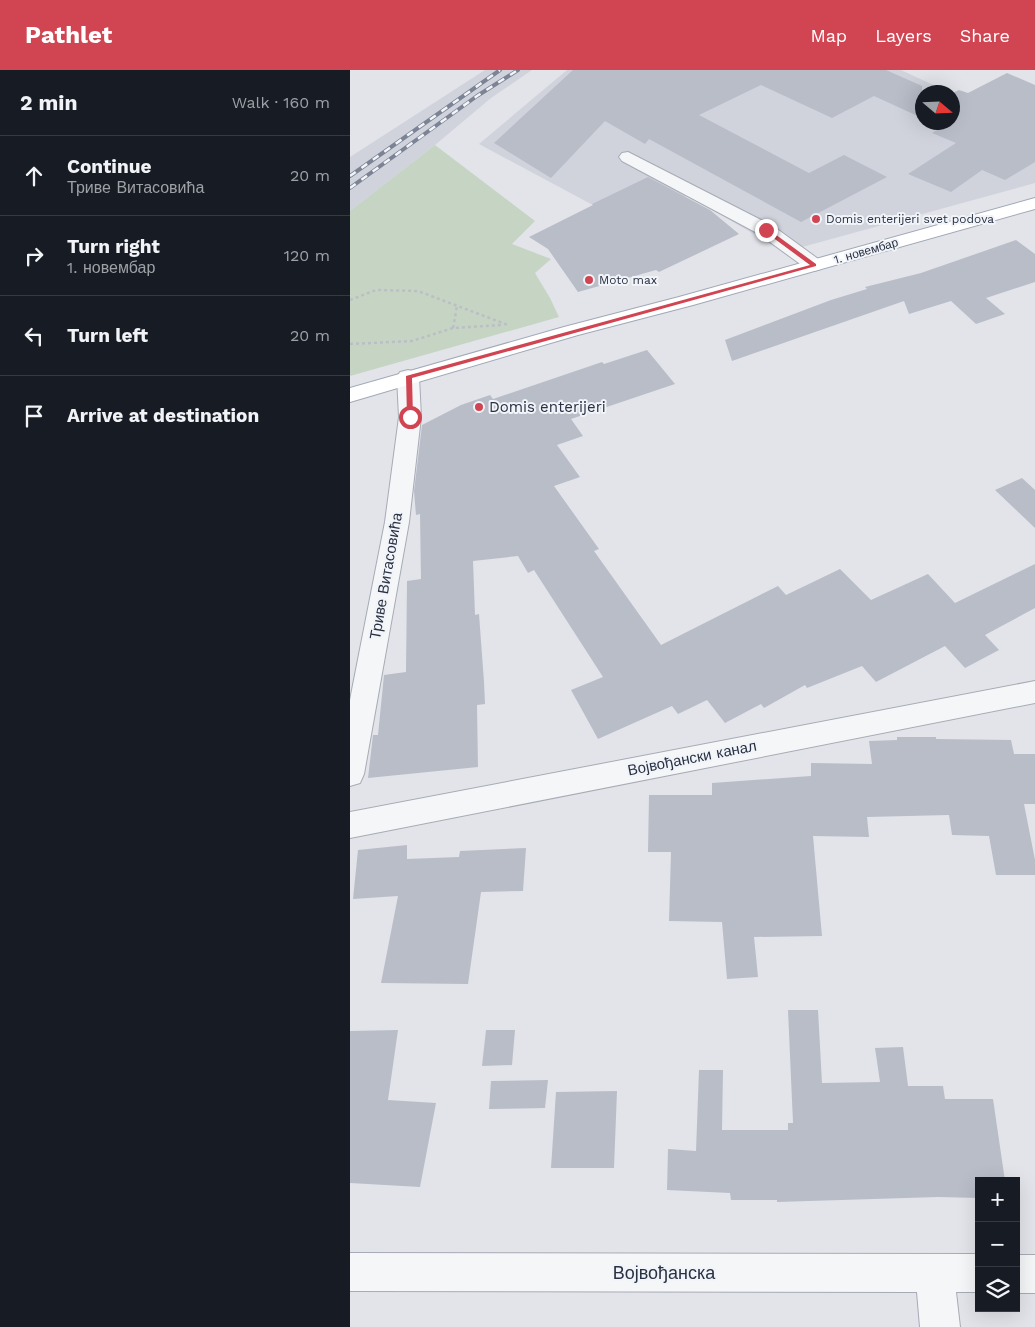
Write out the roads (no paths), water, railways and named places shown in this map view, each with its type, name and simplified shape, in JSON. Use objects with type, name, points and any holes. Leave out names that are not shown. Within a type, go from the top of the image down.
[{"type":"main road","name":"1. новембар","points":[[350,395],[408,377],[1035,203]]},
{"type":"street","points":[[628,157],[766,230],[814,265]]},
{"type":"street","name":"Триве Витасовића","points":[[350,774],[397,522],[410,417],[408,377]]},
{"type":"street","name":"Војвођански канал","points":[[350,825],[1035,692]]},
{"type":"street","name":"Војвођанска","points":[[350,1272],[975,1273]]},
{"type":"street","points":[[934,1273],[940,1327]]},
{"type":"street","points":[[1020,1274],[1035,1274]]},
{"type":"railway","points":[[350,176],[500,70]]},
{"type":"railway","points":[[350,188],[477,96],[518,70]]},
{"type":"place","name":"Domis enterijeri svet podova","points":[[816,219]]},
{"type":"place","name":"Moto max","points":[[589,280]]},
{"type":"place","name":"Domis enterijeri","points":[[479,407]]}]
